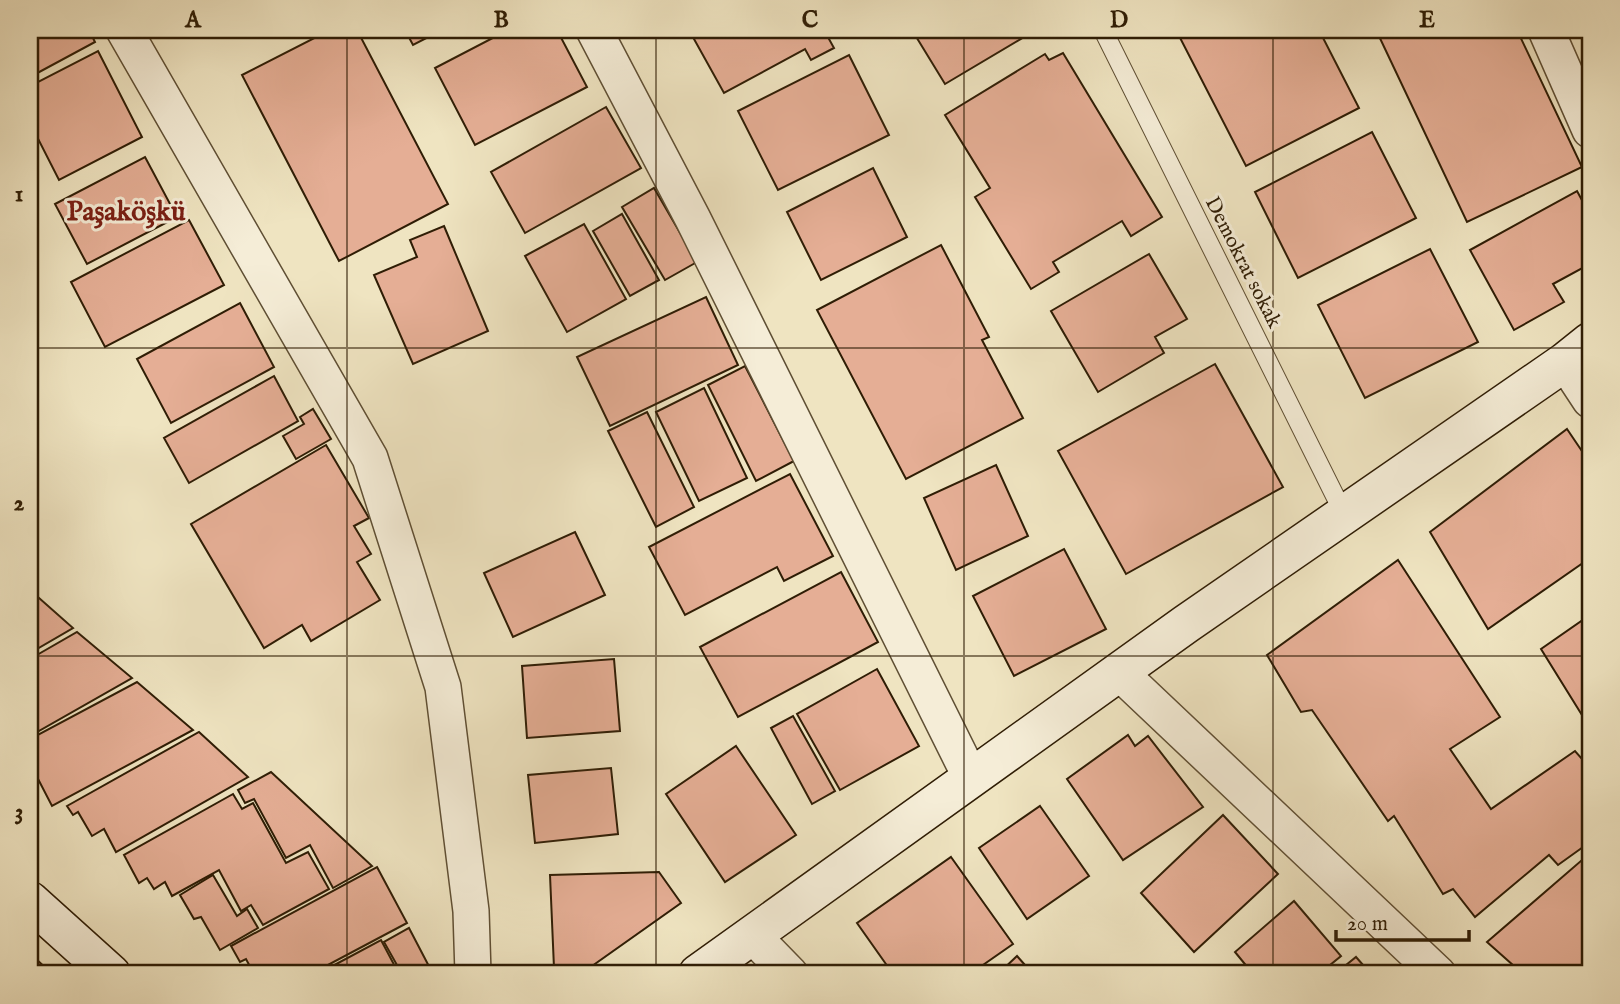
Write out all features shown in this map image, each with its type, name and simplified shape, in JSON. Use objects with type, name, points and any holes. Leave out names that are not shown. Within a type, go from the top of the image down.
[{"type":"street","points":[[124,30],[370,458],[443,687],[471,911],[473,974]]},
{"type":"street","points":[[594,30],[699,231],[971,778]]},
{"type":"street","points":[[1546,30],[1590,130]]},
{"type":"street","points":[[698,974],[1119,672],[1577,352],[1590,400]]},
{"type":"street","points":[[1119,672],[1438,974]]},
{"type":"street","points":[[30,901],[111,974]]},
{"type":"street","points":[[752,935],[790,974]]},
{"type":"lane","name":"Demokrat sokak","points":[[1102,30],[1344,514]]},
{"type":"building","points":[[30,30],[89,30],[95,42],[30,77]]},
{"type":"building","points":[[330,30],[357,30],[448,204],[339,261],[242,75]]},
{"type":"building","points":[[405,30],[442,30],[413,45]]},
{"type":"building","points":[[508,30],[557,30],[587,87],[475,145],[435,68]]},
{"type":"building","points":[[689,30],[824,30],[834,48],[811,60],[805,49],[724,93]]},
{"type":"building","points":[[912,30],[1036,30],[945,84]]},
{"type":"building","points":[[1176,30],[1319,30],[1359,108],[1246,166]]},
{"type":"building","points":[[1517,30],[1582,167],[1467,222],[1377,32]]},
{"type":"building","points":[[98,51],[142,137],[59,180],[30,123],[30,86]]},
{"type":"building","points":[[1063,53],[1162,217],[1131,236],[1122,221],[1053,262],[1059,272],[1031,289],[975,197],[990,188],[945,115],[1045,54],[1049,60]]},
{"type":"building","points":[[849,55],[889,135],[778,190],[738,111]]},
{"type":"building","points":[[606,107],[641,168],[525,233],[491,172]]},
{"type":"building","points":[[1372,132],[1416,218],[1298,278],[1255,192]]},
{"type":"building","points":[[145,157],[177,217],[87,264],[55,204]]},
{"type":"building","points":[[873,168],[907,237],[821,280],[787,212]]},
{"type":"building","points":[[654,188],[697,262],[665,280],[622,207]]},
{"type":"building","points":[[1577,191],[1590,215],[1590,264],[1553,284],[1564,302],[1514,330],[1470,250]]},
{"type":"building","points":[[622,214],[659,280],[630,296],[593,231]]},
{"type":"building","points":[[189,220],[224,285],[105,347],[71,282]]},
{"type":"building","points":[[584,224],[626,299],[567,332],[525,256]]},
{"type":"building","points":[[444,226],[488,331],[413,364],[374,275],[417,257],[410,240]]},
{"type":"building","points":[[941,245],[989,337],[982,340],[1023,418],[906,479],[817,310]]},
{"type":"building","points":[[1430,249],[1478,342],[1365,398],[1318,305]]},
{"type":"building","points":[[1149,254],[1187,319],[1155,337],[1164,353],[1098,392],[1051,311]]},
{"type":"building","points":[[706,297],[738,365],[610,426],[577,357]]},
{"type":"building","points":[[240,303],[274,367],[171,423],[137,359]]},
{"type":"building","points":[[1215,364],[1283,487],[1126,574],[1058,451]]},
{"type":"building","points":[[745,366],[794,461],[756,481],[708,385]]},
{"type":"building","points":[[274,376],[298,421],[189,483],[164,438]]},
{"type":"building","points":[[704,388],[747,478],[699,501],[656,412]]},
{"type":"building","points":[[313,409],[331,439],[296,459],[283,436],[304,424],[300,417]]},
{"type":"building","points":[[647,412],[694,507],[656,527],[608,431]]},
{"type":"building","points":[[1567,429],[1590,463],[1590,558],[1488,629],[1430,532]]},
{"type":"building","points":[[326,445],[369,518],[354,526],[371,554],[357,562],[380,600],[311,641],[302,625],[264,648],[191,524]]},
{"type":"building","points":[[996,465],[1028,536],[956,570],[924,498]]},
{"type":"building","points":[[790,474],[833,556],[784,581],[777,567],[685,615],[649,547]]},
{"type":"building","points":[[575,532],[605,595],[513,637],[484,573]]},
{"type":"building","points":[[1064,549],[1106,629],[1014,676],[973,596]]},
{"type":"building","points":[[1398,560],[1500,717],[1450,749],[1491,809],[1575,751],[1590,768],[1590,842],[1558,865],[1549,855],[1475,917],[1453,889],[1443,894],[1394,816],[1388,821],[1312,710],[1301,712],[1267,655]]},
{"type":"building","points":[[841,572],[878,642],[738,717],[700,647]]},
{"type":"building","points":[[30,590],[73,628],[30,653]]},
{"type":"building","points":[[1590,615],[1590,728],[1541,649]]},
{"type":"building","points":[[77,632],[132,678],[30,736],[30,659]]},
{"type":"building","points":[[614,659],[620,731],[527,738],[522,666]]},
{"type":"building","points":[[877,669],[919,746],[840,790],[797,714]]},
{"type":"building","points":[[137,682],[193,730],[52,806],[37,777],[30,781],[30,739]]},
{"type":"building","points":[[793,716],[835,791],[812,804],[771,728]]},
{"type":"building","points":[[199,732],[248,777],[116,852],[104,829],[92,836],[78,812],[73,815],[67,806]]},
{"type":"building","points":[[1128,735],[1135,746],[1148,736],[1203,807],[1123,860],[1067,779]]},
{"type":"building","points":[[736,746],[796,835],[725,882],[666,794]]},
{"type":"building","points":[[611,768],[618,834],[535,843],[528,775]]},
{"type":"building","points":[[271,772],[372,866],[333,888],[310,845],[286,858],[254,799],[245,803],[238,790]]},
{"type":"building","points":[[233,794],[242,809],[253,803],[286,863],[308,852],[329,889],[263,925],[251,905],[241,911],[219,870],[172,896],[165,882],[154,889],[147,878],[139,883],[124,855]]},
{"type":"building","points":[[1040,806],[1089,876],[1027,919],[979,848]]},
{"type":"building","points":[[1223,815],[1278,874],[1194,952],[1141,893]]},
{"type":"building","points":[[951,857],[1013,944],[970,974],[893,974],[857,923]]},
{"type":"building","points":[[1582,860],[1590,868],[1590,974],[1523,974],[1487,942]]},
{"type":"building","points":[[377,867],[407,923],[311,974],[266,974],[264,971],[254,974],[246,959],[240,962],[231,946]]},
{"type":"building","points":[[659,872],[681,903],[592,966],[554,968],[550,875]]},
{"type":"building","points":[[213,875],[237,916],[247,909],[258,928],[220,950],[201,917],[194,919],[180,895]]},
{"type":"building","points":[[1294,901],[1341,956],[1319,974],[1253,974],[1235,952]]},
{"type":"building","points":[[409,928],[433,974],[402,974],[384,942]]},
{"type":"building","points":[[381,940],[399,974],[327,974],[325,970]]},
{"type":"building","points":[[1017,956],[1033,974],[998,974]]},
{"type":"building","points":[[34,957],[52,974],[30,974],[30,961]]},
{"type":"building","points":[[1356,957],[1371,974],[1335,974]]},
{"type":"district","name":"Paşaköşkü","points":[[126,210]]}]
